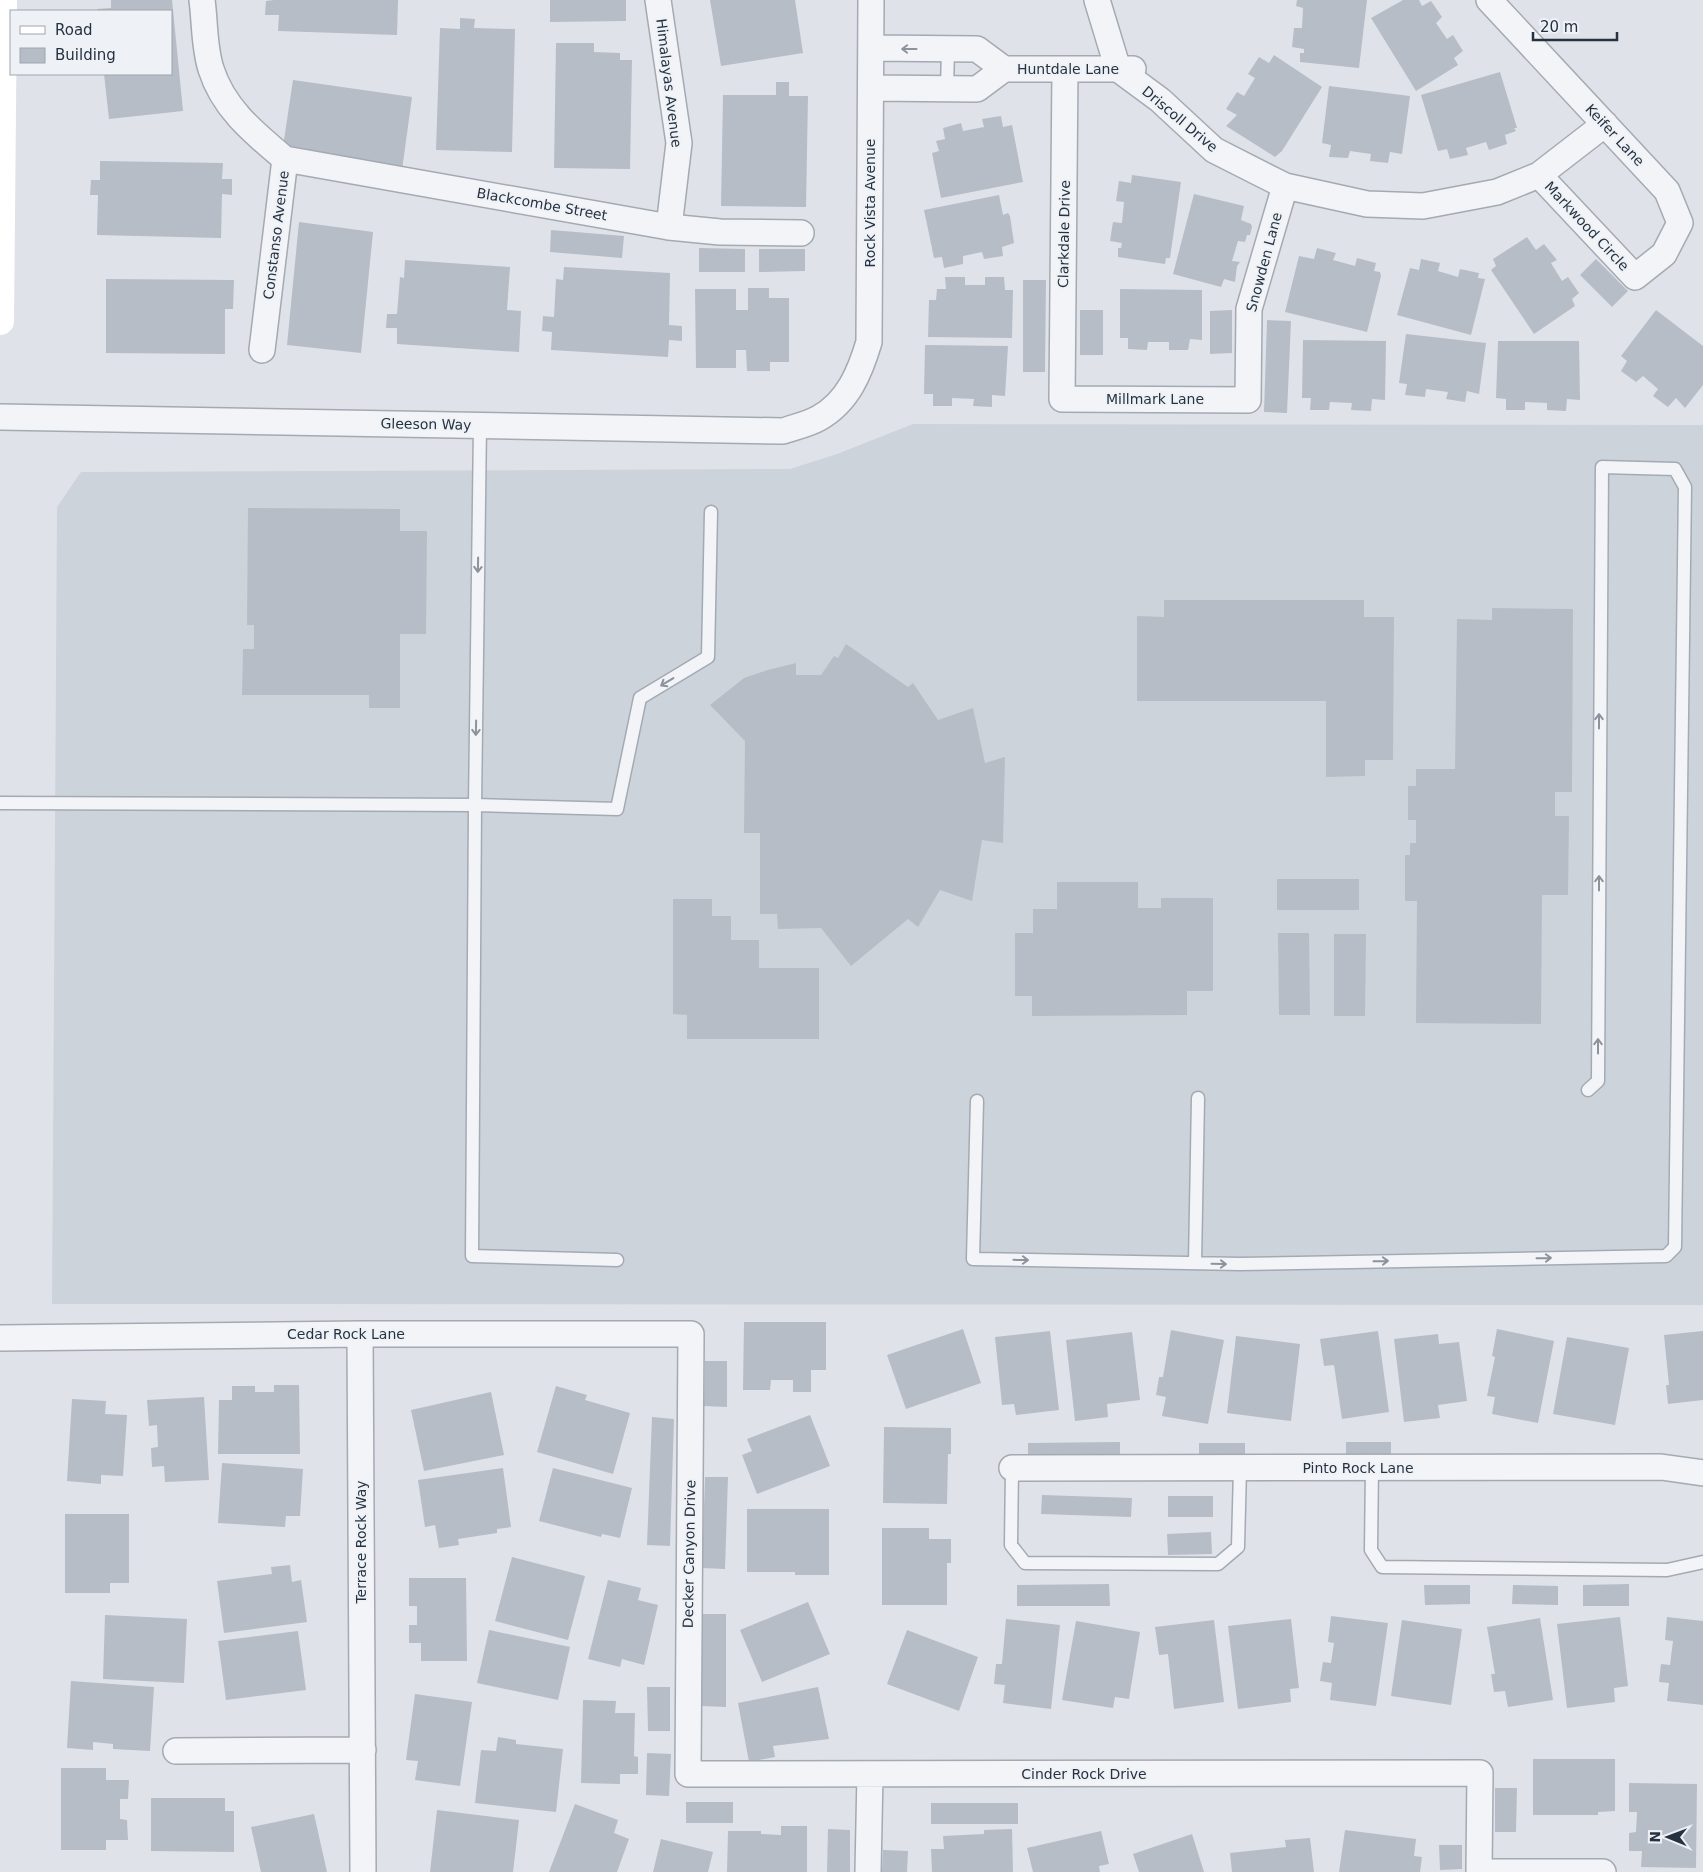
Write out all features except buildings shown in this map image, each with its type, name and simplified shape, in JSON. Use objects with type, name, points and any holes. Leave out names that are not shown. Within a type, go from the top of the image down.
[{"type":"main road","points":[[0,321],[3,0]]},
{"type":"street","name":"Constanso Avenue","points":[[202,0],[210,67],[223,99],[258,137],[285,159],[262,350]]},
{"type":"street","name":"Himalayas Avenue","points":[[658,0],[679,143],[669,226]]},
{"type":"street","name":"Rock Vista Avenue","points":[[842,399],[860,372],[868,342],[871,0]]},
{"type":"street","points":[[1097,0],[1125,69]]},
{"type":"street","name":"Keifer Lane","points":[[1488,0],[1667,190],[1680,223],[1664,254],[1634,277]]},
{"type":"street","name":"Huntdale Lane","points":[[871,48],[977,49],[1004,70]]},
{"type":"street","name":"Clarkdale Drive","points":[[1062,399],[1065,69]]},
{"type":"street","name":"Huntdale Lane","points":[[871,88],[977,89],[1004,70],[1125,69]]},
{"type":"street","name":"Driscoll Drive","points":[[1125,69],[1214,150],[1285,186],[1367,204],[1423,206],[1497,192],[1539,175],[1605,124]]},
{"type":"street","name":"Blackcombe Street","points":[[285,159],[669,226],[720,232],[801,233]]},
{"type":"street","name":"Markwood Circle","points":[[1539,175],[1634,277]]},
{"type":"street","name":"Snowden Lane","points":[[1248,400],[1250,309],[1285,186]]},
{"type":"street","name":"Gleeson Way","points":[[0,417],[783,431],[820,418],[842,399]]},
{"type":"street","name":"Millmark Lane","points":[[1062,399],[1248,400]]},
{"type":"street","name":"Cedar Rock Lane","points":[[0,1338],[360,1334],[692,1334]]},
{"type":"street","name":"Terrace Rock Way","points":[[360,1334],[363,1872]]},
{"type":"street","name":"Decker Canyon Drive","points":[[688,1774],[692,1334]]},
{"type":"street","name":"Pinto Rock Lane","points":[[1012,1468],[1661,1467],[1703,1473]]},
{"type":"street","points":[[176,1751],[363,1750]]},
{"type":"street","name":"Cinder Rock Drive","points":[[688,1774],[1480,1773],[1479,1872]]},
{"type":"street","points":[[868,1872],[870,1774]]},
{"type":"street","points":[[1479,1872],[1603,1872]]},
{"type":"lane","points":[[947,89],[948,49]]},
{"type":"lane","points":[[480,426],[474,805],[472,1256],[617,1260]]},
{"type":"lane","points":[[977,1101],[973,1259],[1195,1263],[1666,1256],[1675,1247],[1685,487],[1675,469],[1602,467],[1598,1081],[1588,1090]]},
{"type":"lane","points":[[0,803],[474,805],[618,809],[640,698],[708,657],[711,512]]},
{"type":"lane","points":[[1195,1263],[1198,1098]]},
{"type":"lane","points":[[1012,1468],[1011,1545],[1025,1563],[1218,1564],[1238,1547],[1240,1468]]},
{"type":"lane","points":[[1372,1468],[1371,1550],[1382,1567],[1667,1570],[1703,1562]]},
{"type":"shaded area","points":[[913,424],[1703,425],[1703,1305],[52,1304],[57,507],[81,472],[790,469],[837,454]]}]
